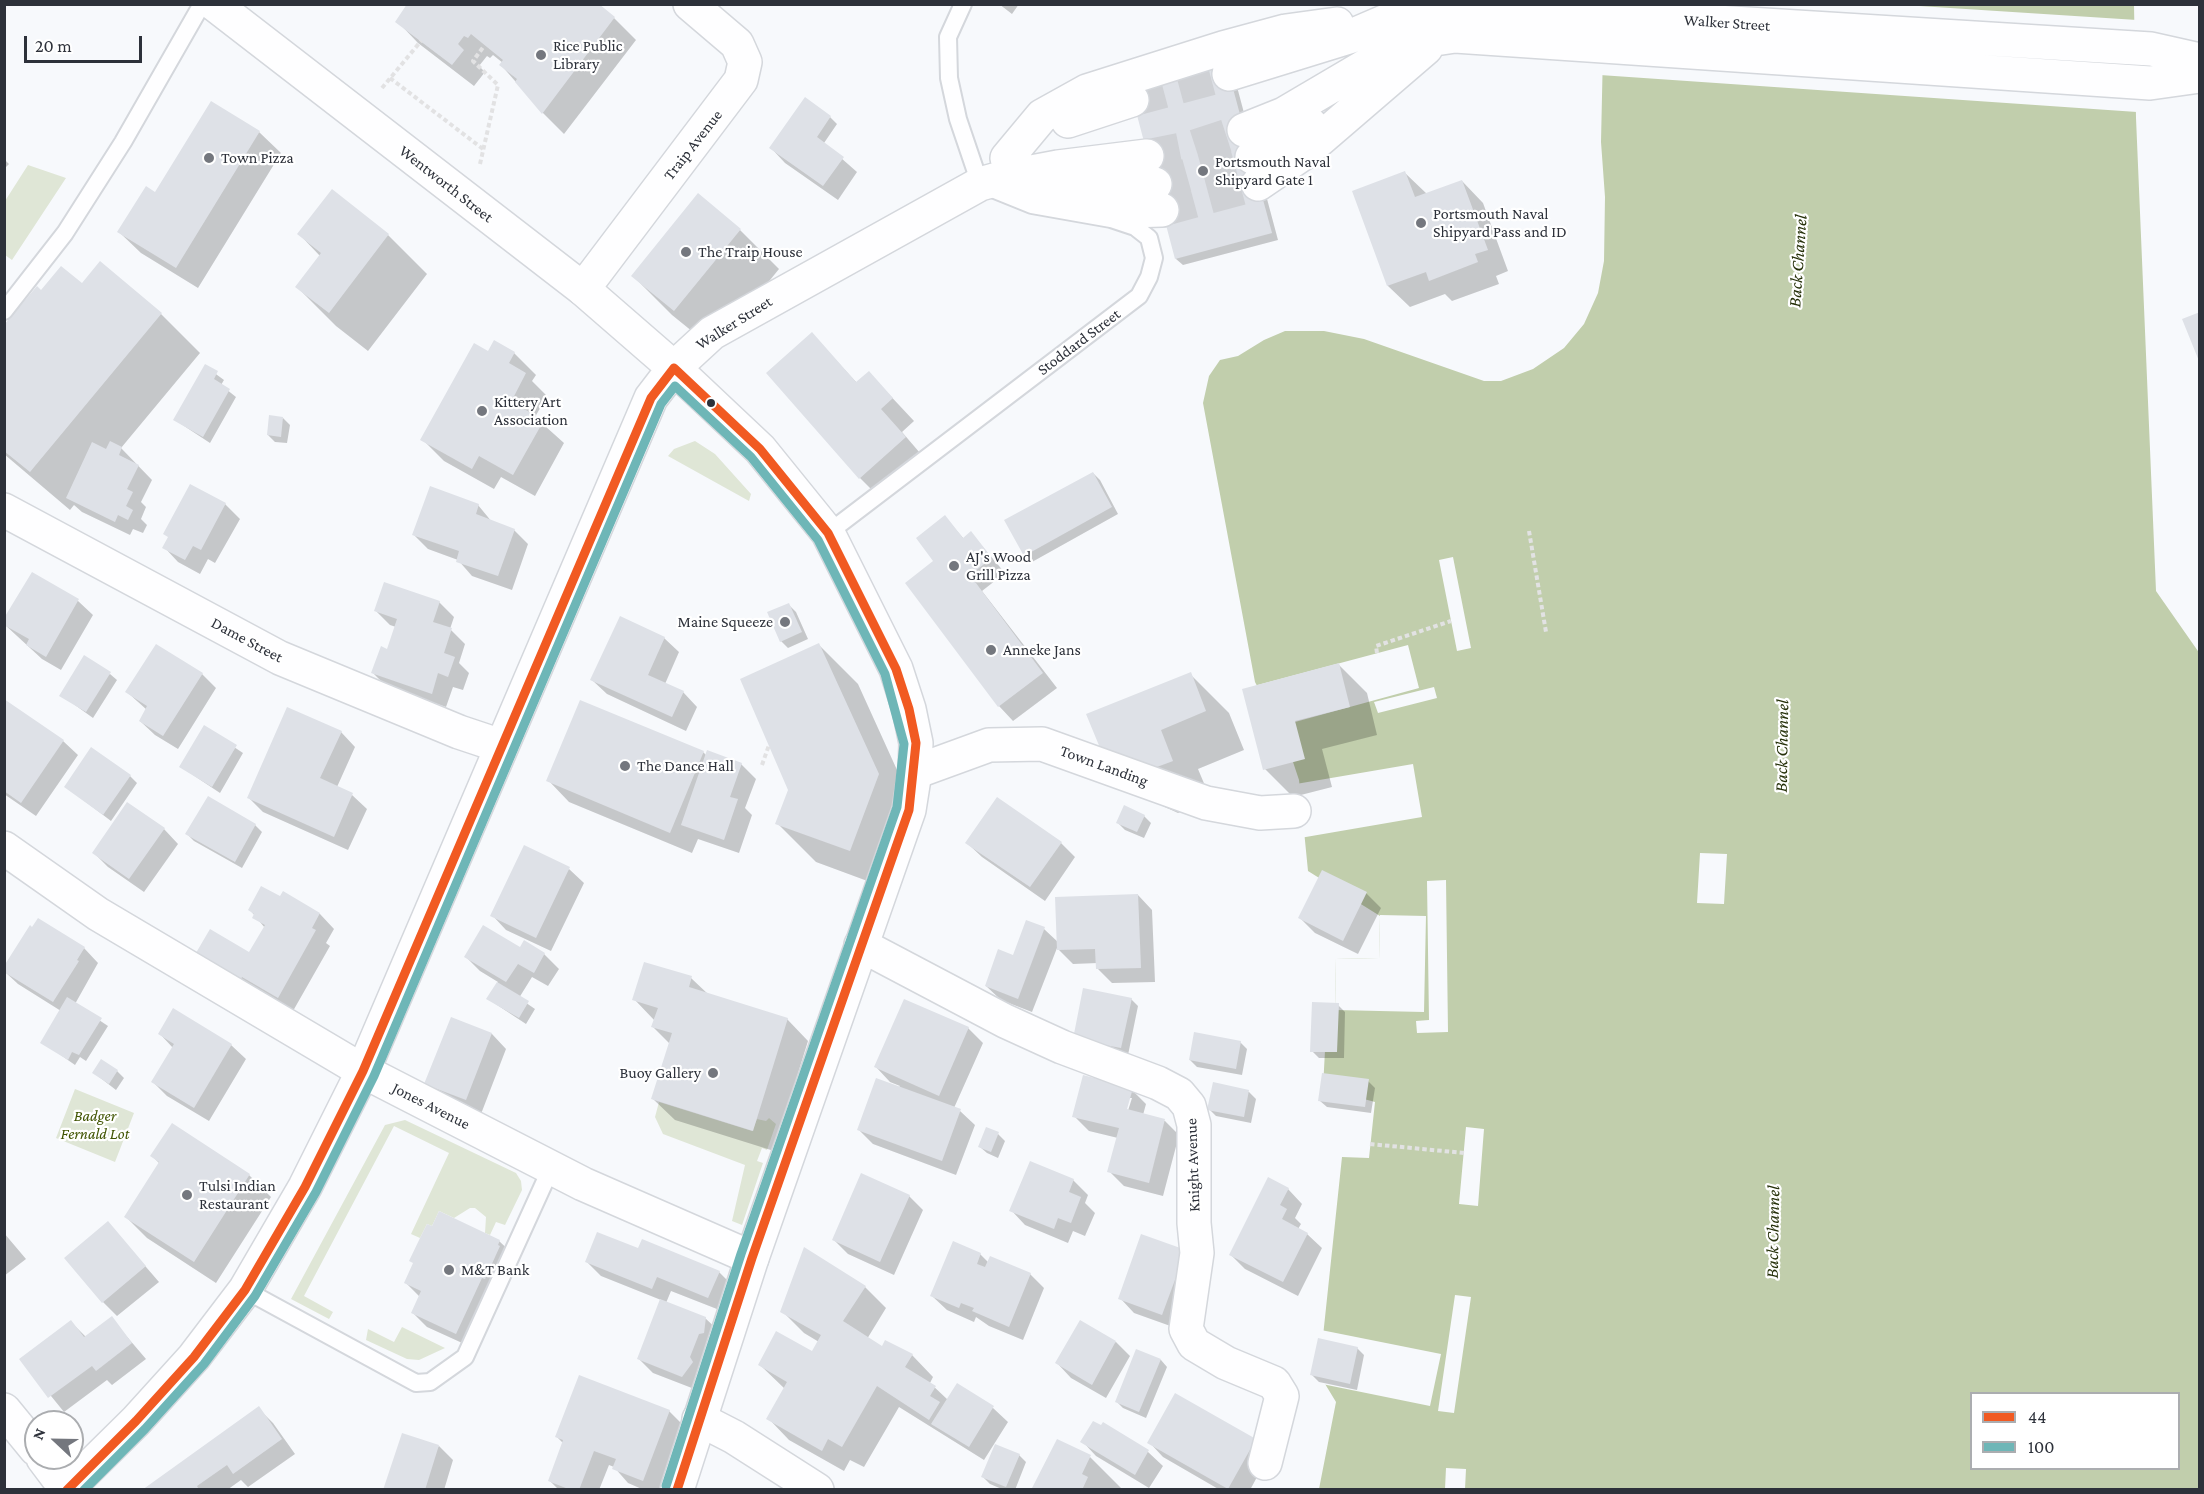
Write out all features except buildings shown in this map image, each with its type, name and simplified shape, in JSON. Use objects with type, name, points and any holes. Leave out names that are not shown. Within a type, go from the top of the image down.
[{"type":"street","name":"Wentworth Street","points":[[214,4],[583,289],[674,368],[760,449],[828,532],[896,669],[909,709],[916,743],[915,772],[909,810],[752,1258],[677,1490]]},
{"type":"street","name":"Traip Avenue","points":[[583,289],[741,80],[745,62],[737,44],[690,4]]},
{"type":"street","name":"Walker Street","points":[[1229,74],[1349,37],[1407,12],[1459,6],[1582,28],[2150,83],[2199,76]]},
{"type":"street","points":[[998,173],[1042,116],[1087,91],[1172,63],[1286,32],[1407,12]]},
{"type":"street","name":"Walker Street","points":[[1436,39],[1314,145],[1251,157],[1284,114],[1392,51],[1415,42],[1455,36],[1582,28],[2151,49],[2199,60]]},
{"type":"street","name":"Walker Street","points":[[66,1489],[136,1421],[194,1357],[245,1290],[305,1187],[363,1071],[651,398],[674,368],[712,333],[998,173],[1048,128],[1132,100]]},
{"type":"street","name":"Walker Street","points":[[998,173],[1155,183],[1148,212],[1113,207],[998,173]]},
{"type":"street","name":"Dame Street","points":[[4,510],[280,658],[459,732],[501,746]]},
{"type":"street","name":"Town Landing","points":[[915,772],[989,745],[1042,744],[1206,803],[1260,813],[1294,811]]},
{"type":"street","name":"Jones Avenue","points":[[4,848],[98,914],[363,1071],[551,1168],[661,1220],[752,1258]]},
{"type":"street","name":"Knight Avenue","points":[[861,945],[1015,1025],[1158,1083],[1179,1094],[1189,1106],[1194,1125],[1194,1223],[1197,1253],[1186,1329],[1194,1344],[1226,1363],[1274,1383],[1282,1396],[1265,1463]]},
{"type":"street","points":[[4,1410],[24,1434]]},
{"type":"street","points":[[699,1419],[734,1437],[817,1490]]},
{"type":"street","points":[[52,1470],[66,1489]]},
{"type":"lane","points":[[4,311],[65,233],[123,142],[202,4]]},
{"type":"lane","points":[[963,4],[948,37],[949,78],[958,119],[998,173]]},
{"type":"lane","name":"Stoddard Street","points":[[828,532],[1139,296],[1149,278],[1154,258],[1149,238],[1135,227],[1111,219],[1032,205],[998,173]]},
{"type":"lane","points":[[245,1290],[416,1383],[430,1382],[465,1357],[551,1168]]},
{"type":"path","points":[[379,92],[421,41]]},
{"type":"path","points":[[471,203],[498,85],[474,61],[484,46]]},
{"type":"path","points":[[390,78],[483,149]]},
{"type":"path","points":[[1529,531],[1546,632]]},
{"type":"path","points":[[1377,653],[1376,646],[1451,621]]},
{"type":"path","points":[[762,765],[769,745]]},
{"type":"path","points":[[1370,1144],[1464,1153]]},
{"type":"green space","points":[[28,165],[66,178],[12,260],[5,255],[5,201]]},
{"type":"green space","points":[[695,441],[715,454],[751,494],[749,501],[668,456],[674,449]]},
{"type":"green space","name":"Badger Fernald Lot","points":[[75,1089],[134,1113],[115,1162],[56,1138]]},
{"type":"green space","points":[[659,1102],[752,1131],[757,1119],[766,1121],[769,1118],[776,1124],[767,1150],[762,1148],[757,1161],[763,1163],[742,1225],[732,1221],[745,1165],[663,1134],[655,1117]]},
{"type":"green space","points":[[405,1120],[516,1173],[521,1181],[522,1190],[505,1225],[496,1222],[490,1235],[485,1233],[486,1217],[475,1208],[470,1208],[454,1218],[439,1211],[432,1226],[427,1224],[420,1238],[411,1234],[449,1153],[394,1126],[304,1296],[333,1312],[329,1319],[291,1299],[385,1125]]},
{"type":"green space","points":[[402,1327],[445,1348],[419,1360],[407,1359],[366,1340],[368,1329],[394,1342]]},
{"type":"water","name":"Back Channel","points":[[1604,5],[2134,5],[2136,118],[2156,591],[2200,654],[2199,1489],[1319,1489],[1336,1402],[1319,1374],[1342,1157],[1369,1158],[1375,1102],[1323,1088],[1327,1013],[1335,1010],[1336,958],[1379,959],[1380,916],[1308,871],[1299,780],[1286,741],[1255,682],[1203,403],[1209,376],[1220,360],[1238,356],[1264,340],[1285,331],[1324,331],[1364,339],[1484,381],[1501,381],[1533,369],[1564,348],[1584,324],[1598,293],[1604,261],[1605,197],[1601,142]]},
{"type":"pier","points":[[1601,4],[1888,4],[2137,20],[2137,112],[1600,75]]},
{"type":"pier","points":[[1453,557],[1471,648],[1457,651],[1439,560]]},
{"type":"pier","points":[[1408,645],[1419,688],[1295,722],[1254,686]]},
{"type":"pier","points":[[1434,687],[1437,698],[1378,713],[1374,702]]},
{"type":"pier","points":[[1413,764],[1422,817],[1300,838],[1296,784]]},
{"type":"pier","points":[[1700,853],[1727,854],[1724,904],[1697,903]]},
{"type":"pier","points":[[1446,880],[1448,1032],[1417,1033],[1416,1021],[1429,1020],[1427,881]]},
{"type":"pier","points":[[1380,915],[1426,916],[1424,1012],[1335,1010],[1336,958],[1379,959]]},
{"type":"pier","points":[[1466,1127],[1484,1129],[1478,1206],[1459,1204]]},
{"type":"pier","points":[[1455,1295],[1471,1297],[1454,1413],[1438,1411]]},
{"type":"pier","points":[[1321,1330],[1441,1354],[1430,1406],[1322,1384],[1316,1374]]},
{"type":"pier","points":[[1446,1468],[1466,1469],[1465,1489],[1445,1489]]},
{"type":"tunnel","points":[[1132,100],[1229,74]]},
{"type":"tunnel","points":[[1147,156],[1192,147],[1244,130]]},
{"type":"tunnel","points":[[1155,184],[1252,157]]},
{"type":"tunnel","points":[[1162,210],[1258,184]]},
{"type":"transit line","name":"44","points":[[67,1490],[136,1421],[194,1357],[245,1290],[305,1187],[363,1071],[651,398],[674,368],[760,449],[828,533],[896,669],[909,709],[916,743],[909,810],[752,1258],[677,1490]]},
{"type":"transit line","name":"100","points":[[84,1490],[145,1429],[204,1364],[255,1296],[316,1192],[374,1076],[661,404],[675,386],[751,457],[818,540],[885,674],[904,744],[897,807],[741,1254],[666,1486]]},
{"type":"place","name":"Rice Public Library","points":[[541,55]]},
{"type":"place","name":"Town Pizza","points":[[209,158]]},
{"type":"place","name":"Portsmouth Naval Shipyard Gate 1","points":[[1203,171]]},
{"type":"place","name":"Portsmouth Naval Shipyard Pass and ID","points":[[1421,223]]},
{"type":"place","name":"The Traip House","points":[[686,252]]},
{"type":"place","name":"Kittery Art Association","points":[[482,411]]},
{"type":"place","name":"AJ's Wood Grill Pizza","points":[[954,566]]},
{"type":"place","name":"Maine Squeeze","points":[[785,622]]},
{"type":"place","name":"Anneke Jans","points":[[991,650]]},
{"type":"place","name":"The Dance Hall","points":[[625,766]]},
{"type":"place","name":"Buoy Gallery","points":[[713,1073]]},
{"type":"place","name":"Tulsi Indian Restaurant","points":[[187,1195]]},
{"type":"place","name":"M&T Bank","points":[[449,1270]]}]
